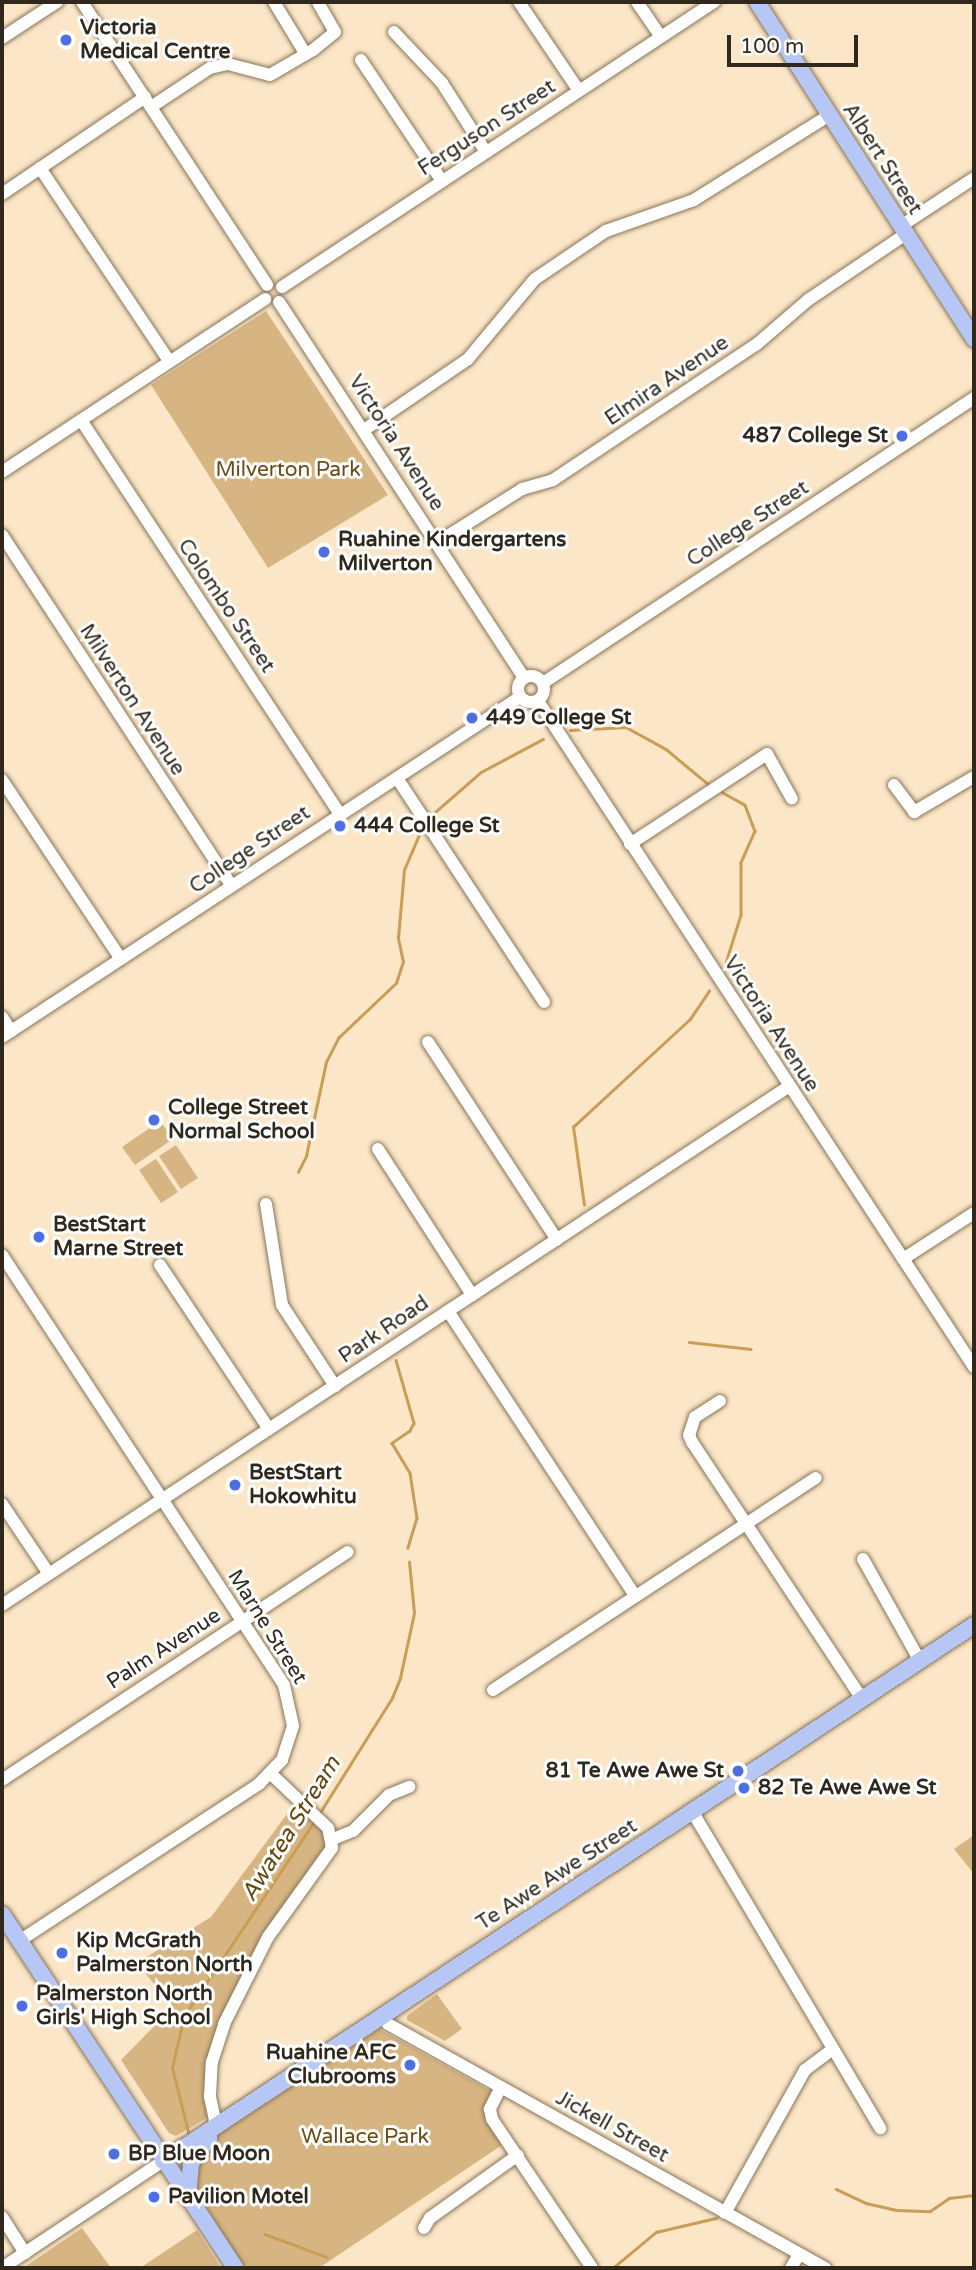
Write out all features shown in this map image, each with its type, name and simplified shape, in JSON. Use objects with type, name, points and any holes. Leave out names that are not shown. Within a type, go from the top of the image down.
[{"type":"main road","name":"Albert Street","points":[[757,2],[828,116],[974,338]]},
{"type":"main road","name":"Te Awe Awe Street","points":[[163,2161],[974,1625]]},
{"type":"main road","points":[[2,1914],[235,2268]]},
{"type":"main road","points":[[188,2198],[188,2171],[196,2152],[251,2103]]},
{"type":"street","points":[[2,38],[57,2]]},
{"type":"street","points":[[70,2],[80,2],[148,102],[267,285],[265,299]]},
{"type":"street","points":[[274,2],[305,53]]},
{"type":"street","points":[[2,194],[148,102],[210,68],[228,64],[270,75],[335,32],[318,2]]},
{"type":"street","points":[[519,2],[579,91]]},
{"type":"street","points":[[637,2],[660,37]]},
{"type":"street","name":"Ferguson Street","points":[[282,288],[714,2]]},
{"type":"street","points":[[394,32],[442,83],[486,152]]},
{"type":"street","points":[[361,60],[442,181]]},
{"type":"street","points":[[364,430],[468,359],[534,279],[606,230],[694,200],[828,116]]},
{"type":"street","points":[[40,168],[169,361]]},
{"type":"street","name":"Elmira Avenue","points":[[438,542],[522,489],[553,480],[757,344],[808,300],[974,178]]},
{"type":"street","points":[[2,472],[265,299],[279,302],[282,288],[267,285]]},
{"type":"street","name":"Victoria Avenue","points":[[279,302],[438,542],[524,678]]},
{"type":"street","name":"College Street","points":[[543,683],[974,398]]},
{"type":"street","name":"Colombo Street","points":[[80,420],[340,814]]},
{"type":"street","name":"Milverton Avenue","points":[[2,535],[231,885]]},
{"type":"street","points":[[534,676],[543,683],[538,701],[530,703],[520,697],[517,688],[524,678],[534,676]]},
{"type":"street","name":"College Street","points":[[6,1034],[520,697]]},
{"type":"street","name":"Victoria Avenue","points":[[538,701],[788,1087],[974,1367]]},
{"type":"street","points":[[630,844],[766,754],[792,799]]},
{"type":"street","points":[[894,785],[914,812],[974,777]]},
{"type":"street","points":[[397,778],[544,1002]]},
{"type":"street","points":[[2,780],[121,959]]},
{"type":"street","points":[[2,1017],[6,1034]]},
{"type":"street","points":[[428,1042],[557,1240]]},
{"type":"street","name":"Park Road","points":[[2,1605],[788,1087]]},
{"type":"street","points":[[378,1149],[472,1295]]},
{"type":"street","points":[[266,1204],[282,1305],[335,1386]]},
{"type":"street","points":[[903,1259],[974,1213]]},
{"type":"street","name":"Marne Street","points":[[2,1255],[243,1621],[284,1685],[292,1707],[289,1745],[271,1774],[19,1941]]},
{"type":"street","points":[[160,1265],[269,1429]]},
{"type":"street","points":[[448,1311],[635,1596]]},
{"type":"street","points":[[720,1401],[695,1417],[689,1435],[862,1699]]},
{"type":"street","points":[[493,1690],[816,1478]]},
{"type":"street","points":[[2,1504],[49,1574]]},
{"type":"street","name":"Palm Avenue","points":[[2,1780],[348,1552]]},
{"type":"street","points":[[863,1559],[920,1661]]},
{"type":"street","points":[[216,2125],[210,2096],[212,2062],[224,2024],[268,1937],[332,1848],[333,1839],[271,1774]]},
{"type":"street","points":[[333,1839],[353,1832],[389,1795],[410,1787]]},
{"type":"street","points":[[692,1811],[880,2128]]},
{"type":"street","name":"Jickell Street","points":[[383,2017],[388,2024],[825,2268]]},
{"type":"street","points":[[725,2213],[805,2070],[834,2049]]},
{"type":"street","points":[[501,2087],[490,2114],[592,2268]]},
{"type":"street","points":[[424,2228],[430,2218],[518,2155]]},
{"type":"street","points":[[2,2268],[163,2161]]},
{"type":"street","points":[[2,2217],[25,2253]]},
{"type":"street","points":[[792,2268],[799,2254]]},
{"type":"green space","name":"Milverton Park","points":[[266,311],[388,495],[268,568],[151,385]]},
{"type":"green space","points":[[160,1121],[173,1139],[135,1165],[122,1147]]},
{"type":"green space","points":[[176,1145],[198,1178],[181,1189],[159,1156]]},
{"type":"green space","points":[[156,1159],[178,1192],[161,1203],[139,1170]]},
{"type":"green space","points":[[298,1799],[333,1839],[268,1937],[212,2062],[210,2116],[176,2136],[169,2133],[121,2060],[173,2007],[137,1963],[211,1917]]},
{"type":"green space","points":[[974,1835],[974,1874],[954,1849]]},
{"type":"green space","points":[[437,1994],[462,2029],[445,2041],[407,2020],[407,2016]]},
{"type":"green space","name":"Wallace Park","points":[[379,2029],[494,2093],[490,2109],[508,2141],[319,2268],[245,2268],[177,2162]]},
{"type":"green space","points":[[82,2228],[111,2268],[23,2268]]},
{"type":"green space","points":[[197,2230],[221,2268],[140,2268]]},
{"type":"waterway","name":"Awatea Stream","points":[[570,730],[626,727],[666,749],[708,784]]},
{"type":"waterway","name":"Awatea Stream","points":[[434,813],[481,772],[543,739]]},
{"type":"waterway","points":[[722,792],[745,805],[755,831],[741,863],[741,915],[726,963]]},
{"type":"waterway","name":"Awatea Stream","points":[[298,1172],[306,1156],[326,1062],[338,1038],[396,983],[403,962],[398,938],[404,870],[419,834]]},
{"type":"waterway","name":"Awatea Stream","points":[[584,1205],[573,1127],[690,1019],[709,991]]},
{"type":"waterway","points":[[689,1342],[751,1349]]},
{"type":"waterway","name":"Awatea Stream","points":[[396,1360],[414,1423],[410,1431],[392,1443],[410,1473],[417,1518],[408,1548]]},
{"type":"waterway","name":"Awatea Stream","points":[[319,1814],[392,1698],[400,1678],[414,1613],[409,1562]]},
{"type":"waterway","name":"Awatea Stream","points":[[189,2136],[172,2068],[184,2016],[314,1822]]},
{"type":"waterway","name":"Awatea Stream","points":[[836,2189],[866,2203],[896,2210],[930,2211],[949,2198],[974,2195]]},
{"type":"waterway","points":[[614,2267],[656,2232],[716,2218]]},
{"type":"waterway","name":"Awatea Stream","points":[[265,2234],[327,2257]]},
{"type":"place","name":"Victoria Medical Centre","points":[[66,40]]},
{"type":"place","name":"487 College St","points":[[902,436]]},
{"type":"place","name":"Ruahine Kindergartens Milverton","points":[[324,552]]},
{"type":"place","name":"449 College St","points":[[472,718]]},
{"type":"place","name":"444 College St","points":[[340,826]]},
{"type":"place","name":"College Street Normal School","points":[[154,1120]]},
{"type":"place","name":"BestStart Marne Street","points":[[39,1237]]},
{"type":"place","name":"BestStart Hokowhitu","points":[[235,1485]]},
{"type":"place","name":"81 Te Awe Awe St","points":[[738,1771]]},
{"type":"place","name":"82 Te Awe Awe St","points":[[744,1788]]},
{"type":"place","name":"Kip McGrath Palmerston North","points":[[62,1953]]},
{"type":"place","name":"Palmerston North Girls' High School","points":[[22,2006]]},
{"type":"place","name":"Ruahine AFC Clubrooms","points":[[410,2065]]},
{"type":"place","name":"BP Blue Moon","points":[[114,2154]]},
{"type":"place","name":"Pavilion Motel","points":[[154,2197]]}]
